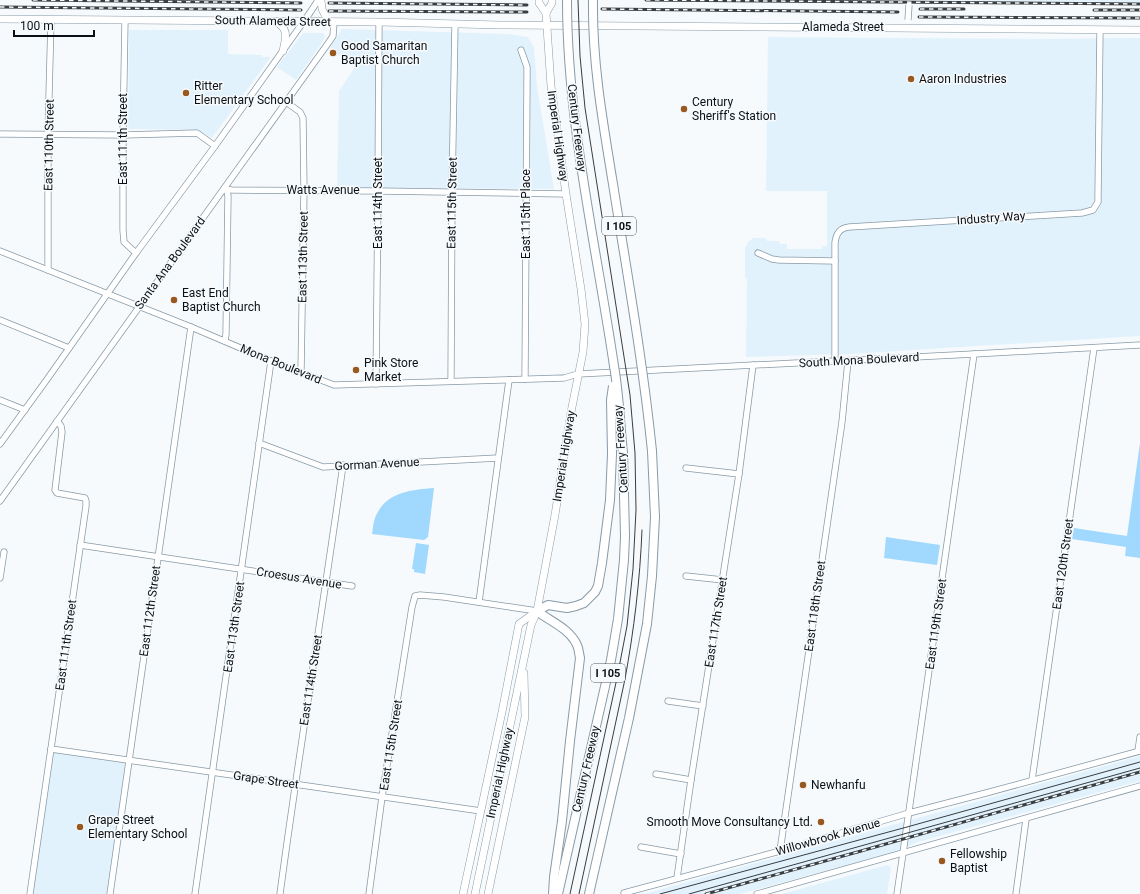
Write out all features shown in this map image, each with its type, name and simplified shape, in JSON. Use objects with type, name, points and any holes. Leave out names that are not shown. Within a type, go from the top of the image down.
[{"type":"highway","name":"Century Freeway","points":[[556,892],[611,660],[618,619],[624,560],[623,453],[615,367],[598,270],[573,108],[568,54],[567,0]]},
{"type":"highway","name":"I 105","points":[[590,894],[629,718],[647,624],[652,576],[655,518],[652,451],[645,388],[598,86],[594,47],[593,0]]},
{"type":"highway","points":[[556,892],[554,877],[562,821],[580,658],[577,646],[565,629],[548,620],[537,611],[548,606],[567,608],[576,606],[584,603],[595,592],[603,556],[610,500],[612,454],[611,400],[615,367]]},
{"type":"main road","name":"Imperial Highway","points":[[539,0],[539,3],[546,13]]},
{"type":"main road","name":"Imperial Highway","points":[[475,894],[531,624],[537,611],[555,515],[571,412],[583,352],[585,324],[581,289],[551,86],[546,13],[552,3],[552,0]]},
{"type":"main road","points":[[320,1],[325,15],[334,22]]},
{"type":"main road","name":"South Alameda Street","points":[[0,19],[304,21],[546,26]]},
{"type":"main road","points":[[274,21],[285,29],[286,41],[283,51]]},
{"type":"main road","name":"Alameda Street","points":[[546,26],[908,24],[1140,30]]},
{"type":"main road","points":[[463,894],[520,624],[537,611]]},
{"type":"main road","points":[[488,894],[525,717],[524,661]]},
{"type":"street","points":[[0,444],[136,253],[215,146],[309,14],[320,1]]},
{"type":"street","points":[[908,24],[909,2]]},
{"type":"street","name":"East 110th Street","points":[[48,270],[48,134],[51,20]]},
{"type":"street","name":"East 111th Street","points":[[125,20],[123,236],[124,242],[136,253]]},
{"type":"street","name":"Santa Ana Boulevard","points":[[0,502],[333,36],[334,22]]},
{"type":"street","name":"East 114th Street","points":[[376,384],[378,22]]},
{"type":"street","name":"East 115th Street","points":[[451,381],[455,24]]},
{"type":"street","name":"Industry Way","points":[[835,361],[836,238],[839,231],[845,227],[1082,213],[1093,210],[1098,202],[1100,30]]},
{"type":"street","name":"East 115th Place","points":[[521,50],[527,68],[525,379]]},
{"type":"street","name":"East 113th Street","points":[[286,102],[300,112],[303,118],[304,190],[301,372]]},
{"type":"street","points":[[0,134],[123,135],[197,133],[215,146]]},
{"type":"street","points":[[224,189],[228,194],[225,341]]},
{"type":"street","name":"Watts Avenue","points":[[224,189],[566,194]]},
{"type":"street","name":"Mona Boulevard","points":[[0,250],[271,361],[334,385],[564,378],[578,374]]},
{"type":"street","points":[[758,253],[772,259],[779,260],[835,261]]},
{"type":"street","points":[[0,320],[69,348]]},
{"type":"street","name":"East 112th Street","points":[[110,894],[191,327]]},
{"type":"street","name":"South Mona Boulevard","points":[[578,374],[1140,345]]},
{"type":"street","name":"East 120th Street","points":[[1032,780],[1094,348]]},
{"type":"street","name":"East 119th Street","points":[[897,894],[974,354]]},
{"type":"street","name":"East 113th Street","points":[[195,894],[271,361]]},
{"type":"street","name":"East 118th Street","points":[[780,851],[842,422],[848,361]]},
{"type":"street","name":"East 117th Street","points":[[677,878],[739,474],[753,365]]},
{"type":"street","points":[[510,380],[478,602],[537,611]]},
{"type":"street","points":[[0,400],[25,410]]},
{"type":"street","name":"East 111th Street","points":[[30,894],[86,501],[85,498],[82,497],[57,493],[56,490],[62,432],[61,426],[57,421]]},
{"type":"street","name":"Gorman Avenue","points":[[259,443],[323,466],[498,458]]},
{"type":"street","name":"East 114th Street","points":[[280,894],[343,465]]},
{"type":"street","points":[[686,468],[739,474]]},
{"type":"street","name":"Croesus Avenue","points":[[80,544],[352,586]]},
{"type":"street","points":[[0,578],[4,552]]},
{"type":"street","points":[[686,576],[722,580]]},
{"type":"street","name":"East 115th Street","points":[[369,894],[382,797],[415,596],[420,595],[478,602]]},
{"type":"street","points":[[668,702],[703,706]]},
{"type":"street","points":[[1139,751],[1140,737]]},
{"type":"street","name":"Grape Street","points":[[51,749],[481,811]]},
{"type":"street","name":"Willowbrook Avenue","points":[[624,893],[780,851],[909,813],[1139,751]]},
{"type":"street","points":[[656,774],[691,780]]},
{"type":"street","points":[[757,894],[1140,786]]},
{"type":"street","points":[[1016,894],[1026,819]]},
{"type":"street","points":[[641,847],[681,854]]},
{"type":"shaded area","points":[[912,0],[1140,0],[1140,2]]},
{"type":"shaded area","points":[[342,29],[508,34],[528,37],[534,48],[537,86],[554,189],[337,188],[339,91],[355,67],[330,48]]},
{"type":"shaded area","name":"Ritter Elementary School","points":[[129,30],[228,30],[228,54],[262,55],[261,57],[271,57],[212,138],[198,130],[128,129]]},
{"type":"shaded area","points":[[303,33],[322,33],[325,36],[296,80],[277,67]]},
{"type":"shaded area","points":[[768,37],[1045,39],[1140,38],[1140,336],[850,354],[746,357],[747,279],[745,278],[745,248],[748,242],[753,238],[766,238],[767,241],[779,241],[780,244],[787,244],[787,249],[822,249],[822,246],[827,246],[827,191],[766,191]]},
{"type":"shaded area","points":[[1140,443],[1140,558],[1125,556],[1126,547],[1072,539],[1074,528],[1127,536]]},
{"type":"shaded area","points":[[434,488],[428,537],[424,540],[372,534],[374,520],[379,509],[385,503],[399,494]]},
{"type":"shaded area","points":[[886,537],[940,545],[937,565],[884,558]]},
{"type":"shaded area","points":[[416,543],[429,545],[425,574],[414,572],[414,569],[412,569]]},
{"type":"shaded area","name":"Grape Street Elementary School","points":[[51,750],[128,761],[109,894],[31,894]]},
{"type":"shaded area","points":[[1140,756],[1140,781],[918,842],[895,852],[740,894],[644,894]]},
{"type":"shaded area","points":[[887,865],[891,869],[887,894],[782,894]]},
{"type":"tram line","points":[[570,894],[627,626],[633,569],[636,510],[635,453],[630,395],[585,108],[580,56],[578,0]]},
{"type":"tram line","points":[[579,894],[625,679],[634,624],[642,530]]},
{"type":"tram line","points":[[660,894],[1140,762]]},
{"type":"tram line","points":[[689,894],[1140,768]]},
{"type":"railway","points":[[33,0],[301,3]]},
{"type":"railway","points":[[646,0],[1140,4]]},
{"type":"railway","points":[[329,3],[527,5]]},
{"type":"railway","points":[[0,7],[301,10]]},
{"type":"railway","points":[[602,9],[898,12]]},
{"type":"railway","points":[[920,9],[964,9]]},
{"type":"railway","points":[[1094,10],[1140,10]]},
{"type":"railway","points":[[329,11],[527,12]]},
{"type":"railway","points":[[919,17],[1140,18]]},
{"type":"railway","points":[[706,894],[1140,772]]},
{"type":"place","name":"Good Samaritan Baptist Church","points":[[333,53]]},
{"type":"place","name":"Aaron Industries","points":[[911,79]]},
{"type":"place","name":"Ritter Elementary School","points":[[186,93]]},
{"type":"place","name":"Century Sheriff's Station","points":[[684,109]]},
{"type":"place","name":"East End Baptist Church","points":[[174,300]]},
{"type":"place","name":"Pink Store Market","points":[[356,370]]},
{"type":"place","name":"Newhanfu","points":[[803,785]]},
{"type":"place","name":"Smooth Move Consultancy Ltd.","points":[[821,822]]},
{"type":"place","name":"Grape Street Elementary School","points":[[80,827]]},
{"type":"place","name":"Fellowship Baptist","points":[[942,861]]}]
